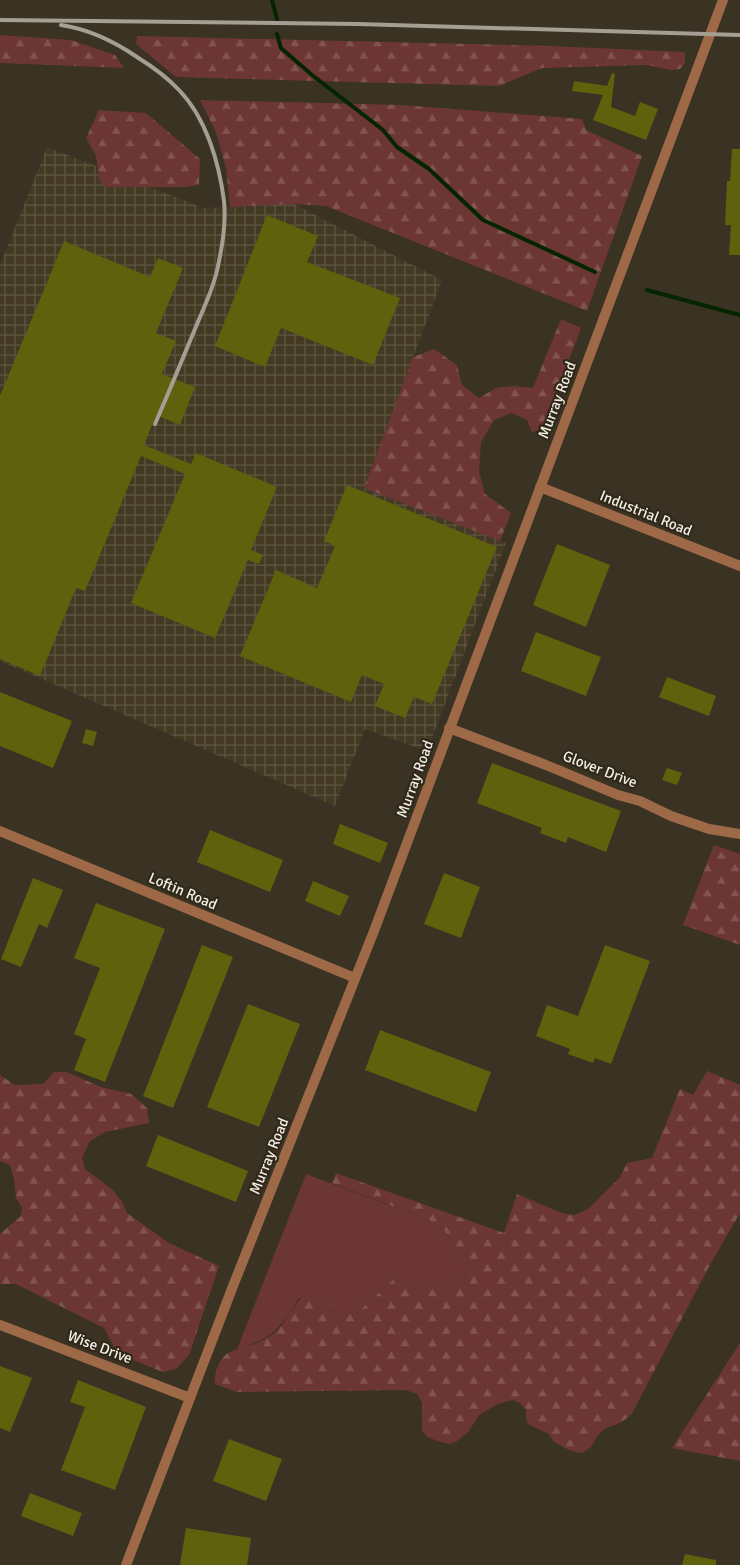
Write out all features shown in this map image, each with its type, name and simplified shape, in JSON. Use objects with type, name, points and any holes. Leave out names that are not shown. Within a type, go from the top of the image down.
[{"type":"street","name":"Murray Road","points":[[126,1565],[355,978],[723,0]]},
{"type":"street","name":"Industrial Road","points":[[540,487],[740,566]]},
{"type":"street","name":"Glover Drive","points":[[449,728],[618,795],[640,801],[671,816],[709,829],[740,834]]},
{"type":"street","name":"Loftin Road","points":[[0,831],[355,978]]},
{"type":"street","name":"Wise Drive","points":[[0,1324],[190,1398]]},
{"type":"shaded area","points":[[47,147],[204,208],[294,204],[442,280],[364,488],[506,543],[427,751],[365,729],[335,806],[0,661],[0,265]]},
{"type":"green space","points":[[0,35],[71,40],[115,55],[124,68],[0,63]]},
{"type":"green space","points":[[137,36],[549,46],[685,52],[685,63],[680,69],[671,70],[647,65],[542,68],[499,86],[176,77],[136,44]]},
{"type":"green space","points":[[200,100],[402,105],[582,119],[586,130],[642,156],[587,311],[326,206],[294,204],[230,207],[226,168],[216,132]]},
{"type":"green space","points":[[99,110],[146,113],[200,159],[199,185],[184,187],[105,187],[100,181],[96,156],[86,138]]},
{"type":"green space","points":[[561,319],[581,328],[543,429],[532,432],[527,420],[512,413],[494,420],[481,442],[479,471],[485,494],[511,513],[500,541],[364,488],[413,357],[434,349],[457,365],[462,385],[479,398],[496,388],[513,386],[533,388]]},
{"type":"green space","points":[[714,845],[740,854],[740,945],[683,925]]},
{"type":"green space","points":[[707,1071],[740,1085],[740,1213],[711,1263],[631,1415],[620,1423],[606,1428],[598,1435],[591,1447],[582,1453],[571,1451],[554,1442],[549,1434],[528,1424],[526,1410],[520,1403],[513,1400],[500,1403],[479,1415],[469,1431],[450,1444],[426,1436],[422,1430],[422,1403],[417,1394],[406,1390],[237,1392],[215,1384],[217,1368],[225,1355],[270,1336],[281,1326],[297,1302],[308,1293],[319,1300],[327,1311],[356,1314],[394,1279],[444,1289],[464,1278],[468,1267],[457,1257],[445,1231],[429,1220],[332,1183],[336,1173],[504,1233],[517,1194],[562,1213],[574,1215],[588,1209],[620,1177],[627,1163],[652,1158],[680,1089],[693,1095]]},
{"type":"green space","points":[[54,1072],[67,1072],[101,1087],[131,1094],[147,1108],[149,1123],[105,1132],[90,1141],[82,1158],[85,1169],[113,1190],[127,1213],[169,1243],[219,1266],[189,1355],[176,1369],[163,1372],[118,1354],[104,1328],[16,1284],[0,1284],[0,1234],[21,1216],[22,1208],[16,1198],[10,1165],[0,1161],[0,1075],[15,1085],[43,1084]]},
{"type":"green space","points":[[306,1174],[429,1220],[445,1231],[457,1257],[468,1267],[464,1278],[444,1289],[394,1279],[356,1314],[327,1311],[319,1300],[299,1298],[286,1318],[267,1337],[237,1349]]},
{"type":"green space","points":[[740,1343],[740,1461],[672,1448]]},
{"type":"building","points":[[612,73],[615,74],[611,107],[635,116],[640,102],[658,109],[646,140],[593,120],[603,95],[572,91],[574,81],[607,86]]},
{"type":"building","points":[[732,149],[740,149],[740,255],[729,255],[731,225],[725,225],[727,181],[730,181]]},
{"type":"building","points":[[267,215],[318,236],[307,262],[400,298],[373,365],[281,328],[265,367],[215,346]]},
{"type":"building","points":[[64,241],[150,277],[158,258],[183,268],[156,333],[176,341],[162,374],[195,387],[180,425],[156,415],[144,445],[191,464],[196,453],[277,487],[251,550],[263,555],[259,564],[248,560],[215,638],[131,603],[185,474],[141,456],[85,591],[76,588],[40,676],[0,659],[0,396]]},
{"type":"building","points":[[347,485],[497,547],[432,704],[414,697],[405,718],[375,706],[384,684],[362,675],[351,702],[240,656],[276,570],[317,588],[335,546],[324,541]]},
{"type":"building","points":[[557,544],[610,565],[586,627],[533,605]]},
{"type":"building","points":[[536,632],[601,657],[586,696],[521,671]]},
{"type":"building","points":[[667,677],[716,696],[709,716],[659,697]]},
{"type":"building","points":[[0,692],[72,721],[53,768],[0,746]]},
{"type":"building","points":[[86,729],[97,732],[93,746],[82,743]]},
{"type":"building","points":[[492,763],[621,811],[606,852],[568,837],[566,843],[540,833],[542,828],[477,803]]},
{"type":"building","points":[[667,768],[682,773],[677,785],[662,780]]},
{"type":"building","points":[[340,824],[388,843],[380,863],[333,844]]},
{"type":"building","points":[[210,830],[283,860],[270,892],[197,862]]},
{"type":"building","points":[[444,873],[480,887],[461,938],[424,924]]},
{"type":"building","points":[[33,878],[63,890],[47,928],[39,924],[21,967],[1,959]]},
{"type":"building","points":[[313,881],[349,896],[340,916],[305,901]]},
{"type":"building","points":[[96,903],[165,929],[105,1082],[74,1070],[86,1039],[74,1034],[100,968],[74,958]]},
{"type":"building","points":[[202,945],[233,957],[173,1108],[143,1096]]},
{"type":"building","points":[[605,945],[650,961],[611,1064],[595,1058],[593,1063],[568,1054],[570,1049],[536,1036],[547,1005],[578,1016]]},
{"type":"building","points":[[248,1004],[300,1024],[259,1127],[207,1107]]},
{"type":"building","points":[[380,1030],[491,1072],[476,1112],[365,1070]]},
{"type":"building","points":[[158,1135],[248,1171],[236,1202],[146,1166]]},
{"type":"building","points":[[0,1366],[32,1378],[10,1432],[0,1428]]},
{"type":"building","points":[[78,1380],[146,1407],[115,1490],[61,1470],[85,1407],[70,1402]]},
{"type":"building","points":[[229,1439],[282,1459],[266,1501],[213,1481]]},
{"type":"building","points":[[30,1493],[82,1513],[73,1536],[21,1516]]},
{"type":"building","points":[[186,1528],[251,1538],[247,1565],[180,1565]]},
{"type":"building","points":[[685,1554],[716,1560],[716,1565],[682,1565]]},
{"type":"waterway","points":[[272,0],[277,19]]},
{"type":"waterway","points":[[277,34],[281,48],[312,75],[383,130],[397,147],[429,169],[483,220],[595,272]]},
{"type":"waterway","points":[[647,290],[740,315]]},
{"type":"railway","points":[[0,20],[358,24],[740,35]]},
{"type":"railway","points":[[61,25],[91,33],[110,41],[129,51],[169,80],[197,114],[210,141],[219,171],[225,216],[217,270],[212,287],[155,424]]}]
